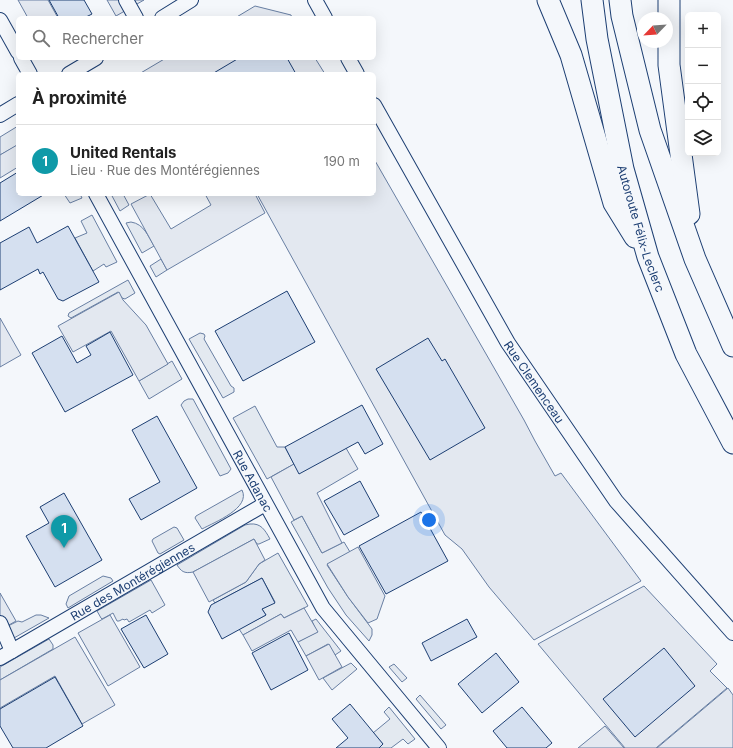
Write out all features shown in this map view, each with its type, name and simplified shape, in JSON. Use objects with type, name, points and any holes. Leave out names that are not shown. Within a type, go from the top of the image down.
[{"type":"highway","points":[[548,0],[571,55],[614,202],[648,257]]},
{"type":"highway","name":"Autoroute Félix-Leclerc","points":[[592,0],[597,40],[623,169],[648,257],[686,354],[733,443]]},
{"type":"highway","points":[[620,0],[622,16],[650,130],[695,258],[733,346]]},
{"type":"highway","points":[[669,0],[669,65],[695,258]]},
{"type":"street","points":[[126,0],[135,16]]},
{"type":"street","points":[[165,16],[192,0]]},
{"type":"street","points":[[315,0],[324,16]]},
{"type":"street","points":[[0,20],[16,48]]},
{"type":"street","points":[[22,60],[29,72]]},
{"type":"street","points":[[72,72],[93,60]]},
{"type":"street","points":[[349,60],[356,72]]},
{"type":"street","points":[[0,115],[16,105]]},
{"type":"street","name":"Rue Clemenceau","points":[[376,109],[508,343],[616,501],[733,633]]},
{"type":"street","name":"Rue Adanac","points":[[97,196],[265,504],[324,608],[440,748]]},
{"type":"street","name":"Rue des Montérégiennes","points":[[6,654],[265,504]]},
{"type":"street","points":[[0,623],[6,654]]},
{"type":"shaded area","points":[[18,0],[48,0],[57,16],[27,16]]},
{"type":"shaded area","points":[[107,0],[144,0],[116,16]]},
{"type":"shaded area","points":[[255,6],[291,16],[238,16]]},
{"type":"shaded area","points":[[163,60],[316,60],[324,72],[142,72]]},
{"type":"shaded area","points":[[16,127],[16,146],[0,155],[0,137]]},
{"type":"shaded area","points":[[16,146],[16,168],[0,178],[0,155]]},
{"type":"shaded area","points":[[376,162],[555,476],[561,473],[641,581],[534,640],[489,587],[462,549],[445,535],[258,196],[376,196]]},
{"type":"shaded area","points":[[65,196],[81,196],[82,198],[70,203]]},
{"type":"shaded area","points":[[112,196],[124,196],[129,205],[120,211]]},
{"type":"shaded area","points":[[146,196],[151,196],[171,229],[211,205],[206,196],[256,196],[265,213],[167,270],[131,204]]},
{"type":"shaded area","points":[[92,215],[117,262],[106,267],[104,264],[93,271],[75,238],[87,233],[81,221]]},
{"type":"shaded area","points":[[131,222],[142,228],[154,246],[142,253],[126,223]]},
{"type":"shaded area","points":[[161,259],[167,270],[156,277],[150,266]]},
{"type":"shaded area","points":[[128,280],[135,293],[125,299],[122,298],[118,292],[71,318],[68,316],[69,313]]},
{"type":"shaded area","points":[[119,292],[123,300],[146,325],[168,364],[139,381],[111,331],[73,352],[58,326]]},
{"type":"shaded area","points":[[0,318],[21,355],[0,367]]},
{"type":"shaded area","points":[[200,333],[204,334],[204,339],[231,386],[234,388],[234,392],[223,398],[189,339]]},
{"type":"shaded area","points":[[172,361],[182,379],[149,399],[139,381]]},
{"type":"shaded area","points":[[188,399],[193,399],[231,469],[228,473],[220,476],[181,405]]},
{"type":"shaded area","points":[[255,406],[277,447],[285,447],[294,464],[267,479],[233,418]]},
{"type":"shaded area","points":[[346,448],[358,469],[317,493],[342,543],[322,553],[302,516],[294,520],[271,477],[294,464]]},
{"type":"shaded area","points":[[242,490],[243,497],[237,508],[230,514],[202,529],[195,518],[196,516]]},
{"type":"shaded area","points":[[302,516],[322,553],[344,542],[350,552],[327,565],[348,597],[372,629],[372,635],[369,641],[346,615],[328,588],[291,522]]},
{"type":"shaded area","points":[[250,524],[260,526],[270,539],[257,544],[254,539],[193,572],[183,572],[177,565],[245,525]]},
{"type":"shaded area","points":[[174,527],[177,528],[184,540],[160,554],[158,553],[152,541],[153,539]]},
{"type":"shaded area","points":[[254,539],[265,560],[259,564],[246,582],[209,602],[193,572]]},
{"type":"shaded area","points":[[358,547],[385,596],[377,619],[368,623],[348,597],[327,564]]},
{"type":"shaded area","points":[[278,553],[308,606],[284,618],[281,614],[243,635],[239,629],[266,615],[262,609],[275,602],[262,578],[215,603],[213,600],[246,582],[259,564]]},
{"type":"shaded area","points":[[103,576],[111,578],[113,581],[68,608],[66,604],[69,596]]},
{"type":"shaded area","points":[[151,580],[165,605],[152,613],[150,610],[129,622],[127,619],[117,621],[113,613],[102,619],[101,618],[97,611]]},
{"type":"shaded area","points":[[644,586],[717,664],[710,671],[727,688],[656,748],[625,748],[538,644]]},
{"type":"shaded area","points":[[0,593],[16,621],[0,630]]},
{"type":"shaded area","points":[[304,608],[318,632],[298,642],[291,630],[252,651],[243,635],[281,614],[284,618]]},
{"type":"shaded area","points":[[36,615],[49,618],[14,638],[8,626],[18,621],[22,622]]},
{"type":"shaded area","points":[[110,615],[140,667],[108,686],[78,633]]},
{"type":"shaded area","points":[[316,619],[341,651],[335,655],[328,644],[306,656],[298,642],[317,632],[312,621]]},
{"type":"shaded area","points":[[75,637],[115,705],[82,724],[55,676],[0,708],[0,680]]},
{"type":"shaded area","points":[[49,639],[53,645],[53,649],[0,680],[0,667]]},
{"type":"shaded area","points":[[329,644],[342,667],[319,680],[306,656]]},
{"type":"shaded area","points":[[351,663],[357,669],[332,690],[323,678]]},
{"type":"shaded area","points":[[394,664],[407,678],[402,682],[389,667]]},
{"type":"shaded area","points":[[728,688],[733,695],[733,748],[657,748]]},
{"type":"shaded area","points":[[420,695],[446,725],[441,729],[416,699]]},
{"type":"shaded area","points":[[389,707],[415,739],[408,744],[403,739],[391,748],[379,748],[383,744],[373,733],[390,719],[384,712]]},
{"type":"shaded area","points":[[605,726],[624,748],[578,748]]},
{"type":"building","points":[[49,0],[84,0],[92,14],[88,16],[58,16]]},
{"type":"building","points":[[236,60],[288,60],[295,72],[215,72]]},
{"type":"building","points":[[16,173],[16,196],[42,196],[0,221],[0,183]]},
{"type":"building","points":[[68,226],[99,282],[63,301],[58,299],[43,272],[40,274],[38,269],[0,290],[0,243],[29,227],[37,243]]},
{"type":"building","points":[[287,291],[315,342],[243,381],[215,331]]},
{"type":"building","points":[[110,332],[133,375],[65,412],[32,353],[62,336],[77,363],[91,355],[86,346]]},
{"type":"building","points":[[428,338],[442,361],[445,359],[485,428],[430,460],[376,369]]},
{"type":"building","points":[[362,405],[383,444],[365,454],[358,442],[299,474],[285,447]]},
{"type":"building","points":[[157,416],[197,488],[141,520],[129,499],[160,482],[132,430]]},
{"type":"building","points":[[360,481],[379,516],[344,535],[324,501]]},
{"type":"building","points":[[64,493],[102,560],[55,587],[26,536],[49,523],[40,507]]},
{"type":"building","points":[[421,512],[448,561],[386,594],[359,546]]},
{"type":"building","points":[[262,578],[275,603],[262,609],[266,615],[222,639],[208,612],[211,605]]},
{"type":"building","points":[[146,615],[168,654],[144,668],[121,629]]},
{"type":"building","points":[[467,619],[477,637],[431,661],[422,643]]},
{"type":"building","points":[[289,633],[308,670],[271,690],[252,653]]},
{"type":"building","points":[[664,648],[695,686],[635,737],[603,699]]},
{"type":"building","points":[[496,653],[519,682],[482,713],[458,684]]},
{"type":"building","points":[[55,677],[83,726],[46,748],[13,748],[0,726],[0,709]]},
{"type":"building","points":[[350,704],[383,744],[379,748],[336,748],[348,738],[332,719]]},
{"type":"building","points":[[522,707],[552,743],[546,748],[507,748],[493,731]]},
{"type":"place","name":"United Rentals","points":[[64,548]]}]
